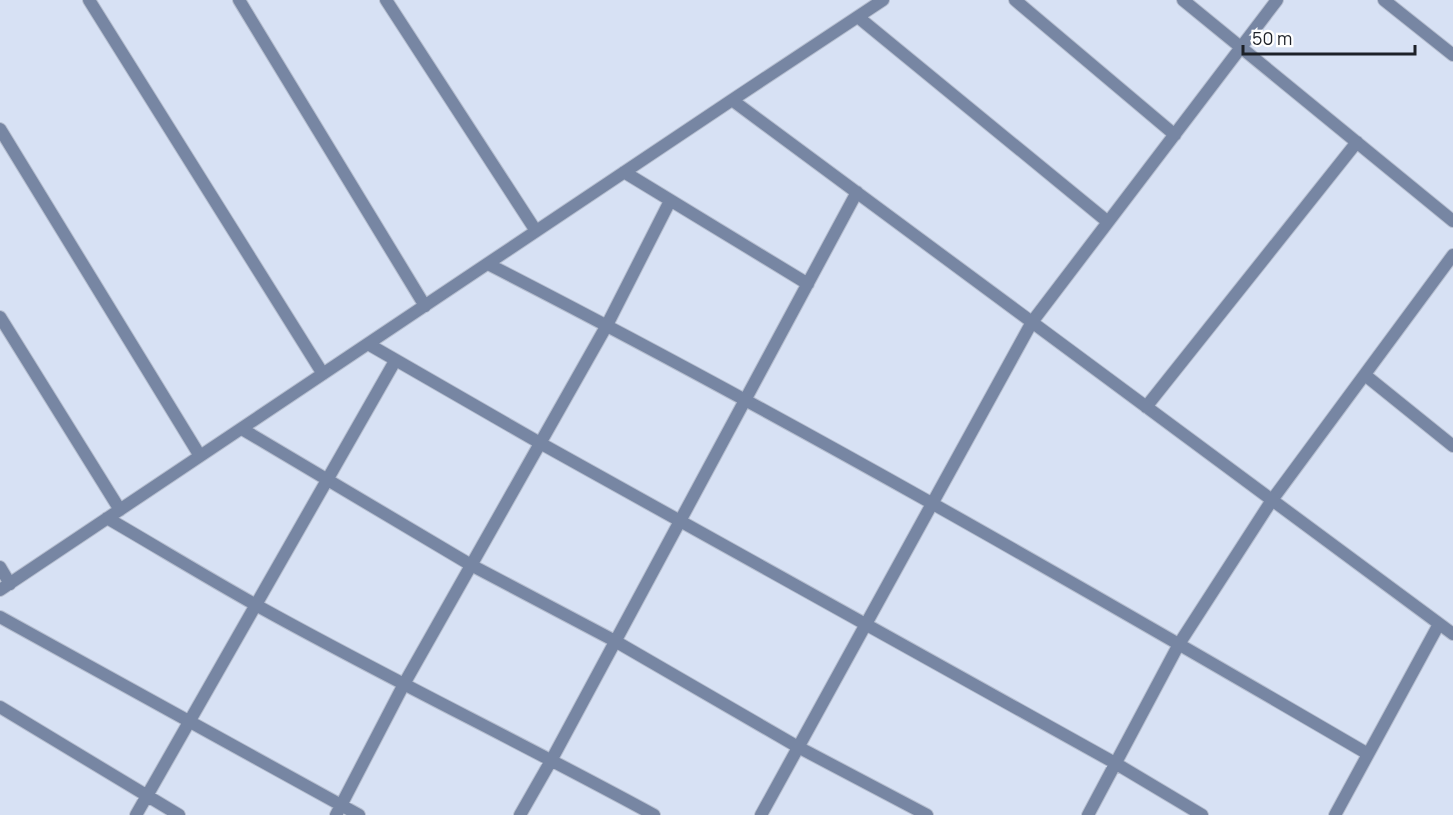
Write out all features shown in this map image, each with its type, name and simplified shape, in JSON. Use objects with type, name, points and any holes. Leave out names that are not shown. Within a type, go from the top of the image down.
[{"type":"street","points":[[89,0],[323,374]]},
{"type":"street","points":[[239,0],[425,306]]},
{"type":"street","points":[[386,0],[536,231]]},
{"type":"street","points":[[0,567],[5,587],[884,0]]},
{"type":"street","points":[[1015,0],[1175,135]]},
{"type":"street","points":[[1183,0],[1453,221]]},
{"type":"street","points":[[760,815],[1032,322],[1277,0]]},
{"type":"street","points":[[1384,0],[1453,55]]},
{"type":"street","points":[[858,17],[1108,222]]},
{"type":"street","points":[[732,100],[1453,634]]},
{"type":"street","points":[[0,129],[200,456]]},
{"type":"street","points":[[1146,407],[1356,142]]},
{"type":"street","points":[[624,172],[808,284]]},
{"type":"street","points":[[520,815],[858,192]]},
{"type":"street","points":[[338,810],[404,684],[607,325],[670,201]]},
{"type":"street","points":[[1088,815],[1179,644],[1272,500],[1453,255]]},
{"type":"street","points":[[488,264],[607,325],[932,503],[1368,754]]},
{"type":"street","points":[[0,317],[120,510]]},
{"type":"street","points":[[368,344],[540,443],[1115,763],[1203,815]]},
{"type":"street","points":[[136,815],[395,361]]},
{"type":"street","points":[[1365,375],[1453,446]]},
{"type":"street","points":[[242,429],[471,565],[615,641],[798,747],[927,815]]},
{"type":"street","points":[[107,518],[256,605],[552,759],[654,815]]},
{"type":"street","points":[[0,617],[189,722],[338,810],[359,815]]},
{"type":"street","points":[[1335,815],[1439,624]]},
{"type":"street","points":[[0,707],[179,815]]}]
